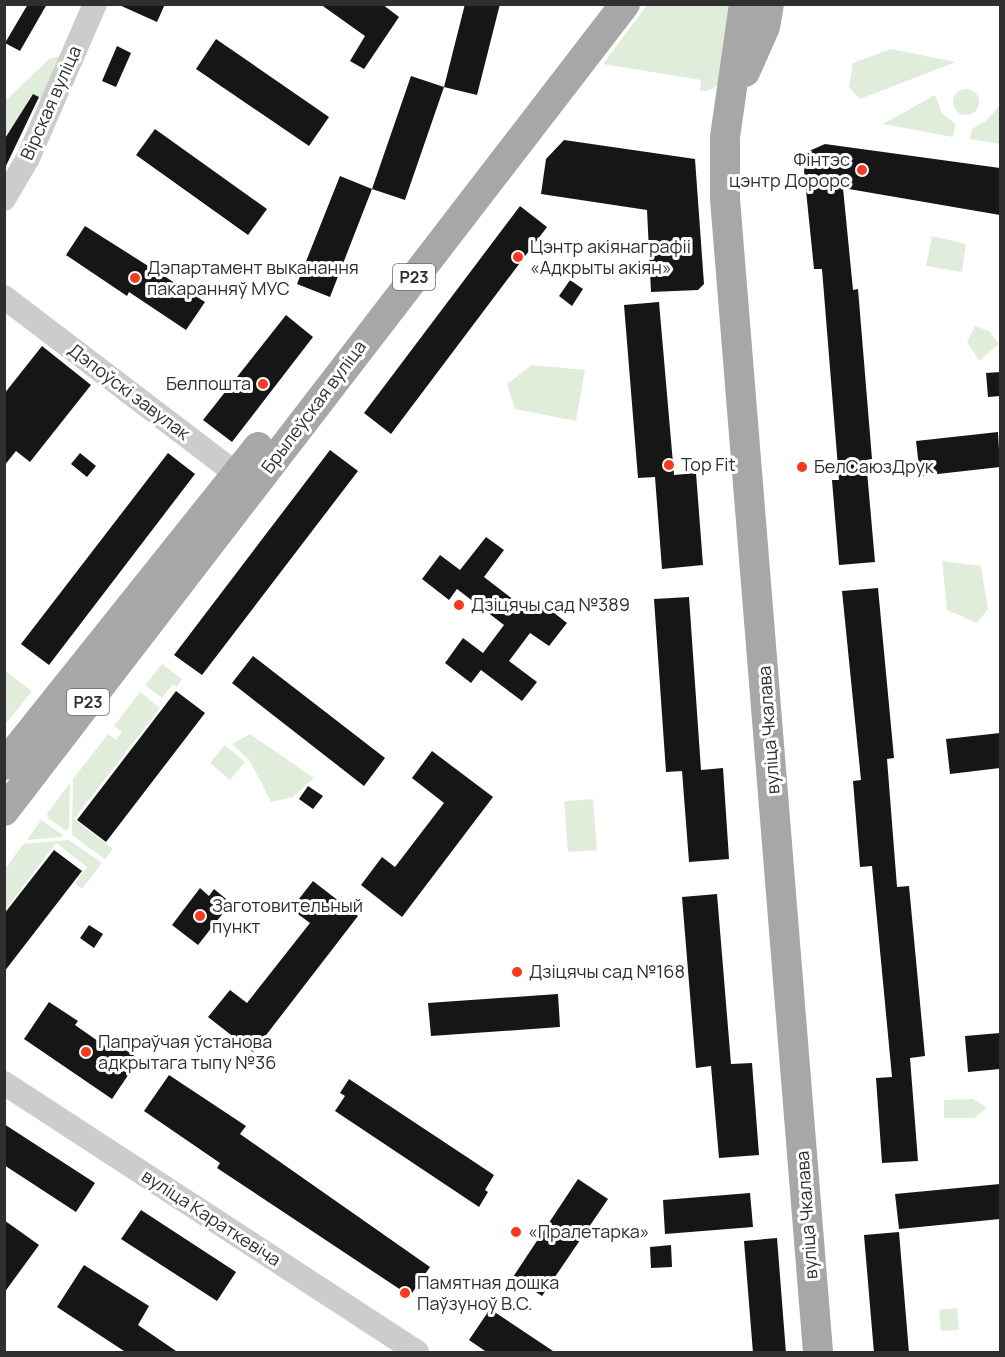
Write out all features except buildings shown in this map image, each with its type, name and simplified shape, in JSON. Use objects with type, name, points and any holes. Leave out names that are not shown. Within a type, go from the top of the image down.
[{"type":"main road","name":"Брылеўская вуліца","points":[[4,811],[245,480],[603,4]]},
{"type":"main road","name":"Брылеўская вуліца","points":[[4,765],[245,480],[625,4]]},
{"type":"main road","name":"вуліца Чкалава","points":[[744,4],[725,137],[725,199],[818,1353]]},
{"type":"main road","name":"вуліца Чкалава","points":[[730,108],[765,27],[769,4]]},
{"type":"street","name":"Вірская вуліца","points":[[4,199],[27,158],[96,4]]},
{"type":"street","name":"Дэпоўскі завулак","points":[[4,297],[245,480]]},
{"type":"street","name":"вуліца Караткевіча","points":[[4,1083],[417,1353]]},
{"type":"green space","points":[[647,5],[733,5],[719,84],[710,90],[700,91],[701,80],[603,64]]},
{"type":"green space","points":[[891,49],[956,62],[860,99],[849,87],[853,63]]},
{"type":"green space","points":[[62,58],[48,103],[32,94],[5,140],[5,101],[49,59]]},
{"type":"green space","points":[[966,89],[976,92],[979,102],[976,112],[966,115],[956,112],[953,102],[956,92]]},
{"type":"green space","points":[[935,95],[942,113],[955,124],[953,137],[883,124]]},
{"type":"green space","points":[[1000,105],[1000,144],[970,139],[972,129],[987,120]]},
{"type":"green space","points":[[932,236],[966,244],[962,272],[926,266]]},
{"type":"green space","points":[[975,326],[989,331],[999,344],[979,361],[967,342]]},
{"type":"green space","points":[[532,365],[585,370],[576,421],[515,409],[507,384]]},
{"type":"green space","points":[[942,561],[981,566],[988,609],[977,623],[947,610]]},
{"type":"green space","points":[[162,664],[182,679],[177,687],[173,684],[162,698],[145,685]]},
{"type":"green space","points":[[4,670],[32,691],[5,725],[4,725]]},
{"type":"green space","points":[[140,692],[160,708],[74,819],[113,849],[105,859],[72,835],[73,779],[108,734],[116,740],[122,732],[114,726]]},
{"type":"green space","points":[[250,734],[314,778],[293,797],[271,802],[250,761],[232,744]]},
{"type":"green space","points":[[225,745],[245,762],[230,780],[210,763]]},
{"type":"green space","points":[[70,783],[69,827],[66,831],[48,818],[47,814]]},
{"type":"green space","points":[[593,799],[597,850],[568,852],[564,801]]},
{"type":"green space","points":[[41,820],[63,835],[62,837],[27,840]]},
{"type":"green space","points":[[69,840],[102,863],[82,889],[75,883],[87,867],[56,843],[5,910],[5,869],[23,844]]},
{"type":"green space","points":[[973,1099],[987,1108],[974,1118],[944,1118],[944,1100]]},
{"type":"green space","points":[[957,1308],[959,1330],[941,1331],[939,1310]]},
{"type":"place","name":"Фінтэс цэнтр Дорорс","points":[[862,170]]},
{"type":"place","name":"Цэнтр акіянаграфіі «Адкрыты акіян»","points":[[518,257]]},
{"type":"place","name":"Дэпартамент выканання пакаранняў МУС","points":[[135,278]]},
{"type":"place","name":"Белпошта","points":[[263,384]]},
{"type":"place","name":"Top Fit","points":[[669,465]]},
{"type":"place","name":"БелСаюзДрук","points":[[802,467]]},
{"type":"place","name":"Дзіцячы сад №389","points":[[459,605]]},
{"type":"place","name":"Заготовительный пункт","points":[[200,916]]},
{"type":"place","name":"Дзіцячы сад №168","points":[[517,972]]},
{"type":"place","name":"Папраўчая ўстанова адкрытага тыпу №36","points":[[86,1052]]},
{"type":"place","name":"«Пралетарка»","points":[[516,1232]]},
{"type":"place","name":"Памятная дошка Паўзуноў В.С.","points":[[405,1293]]}]
